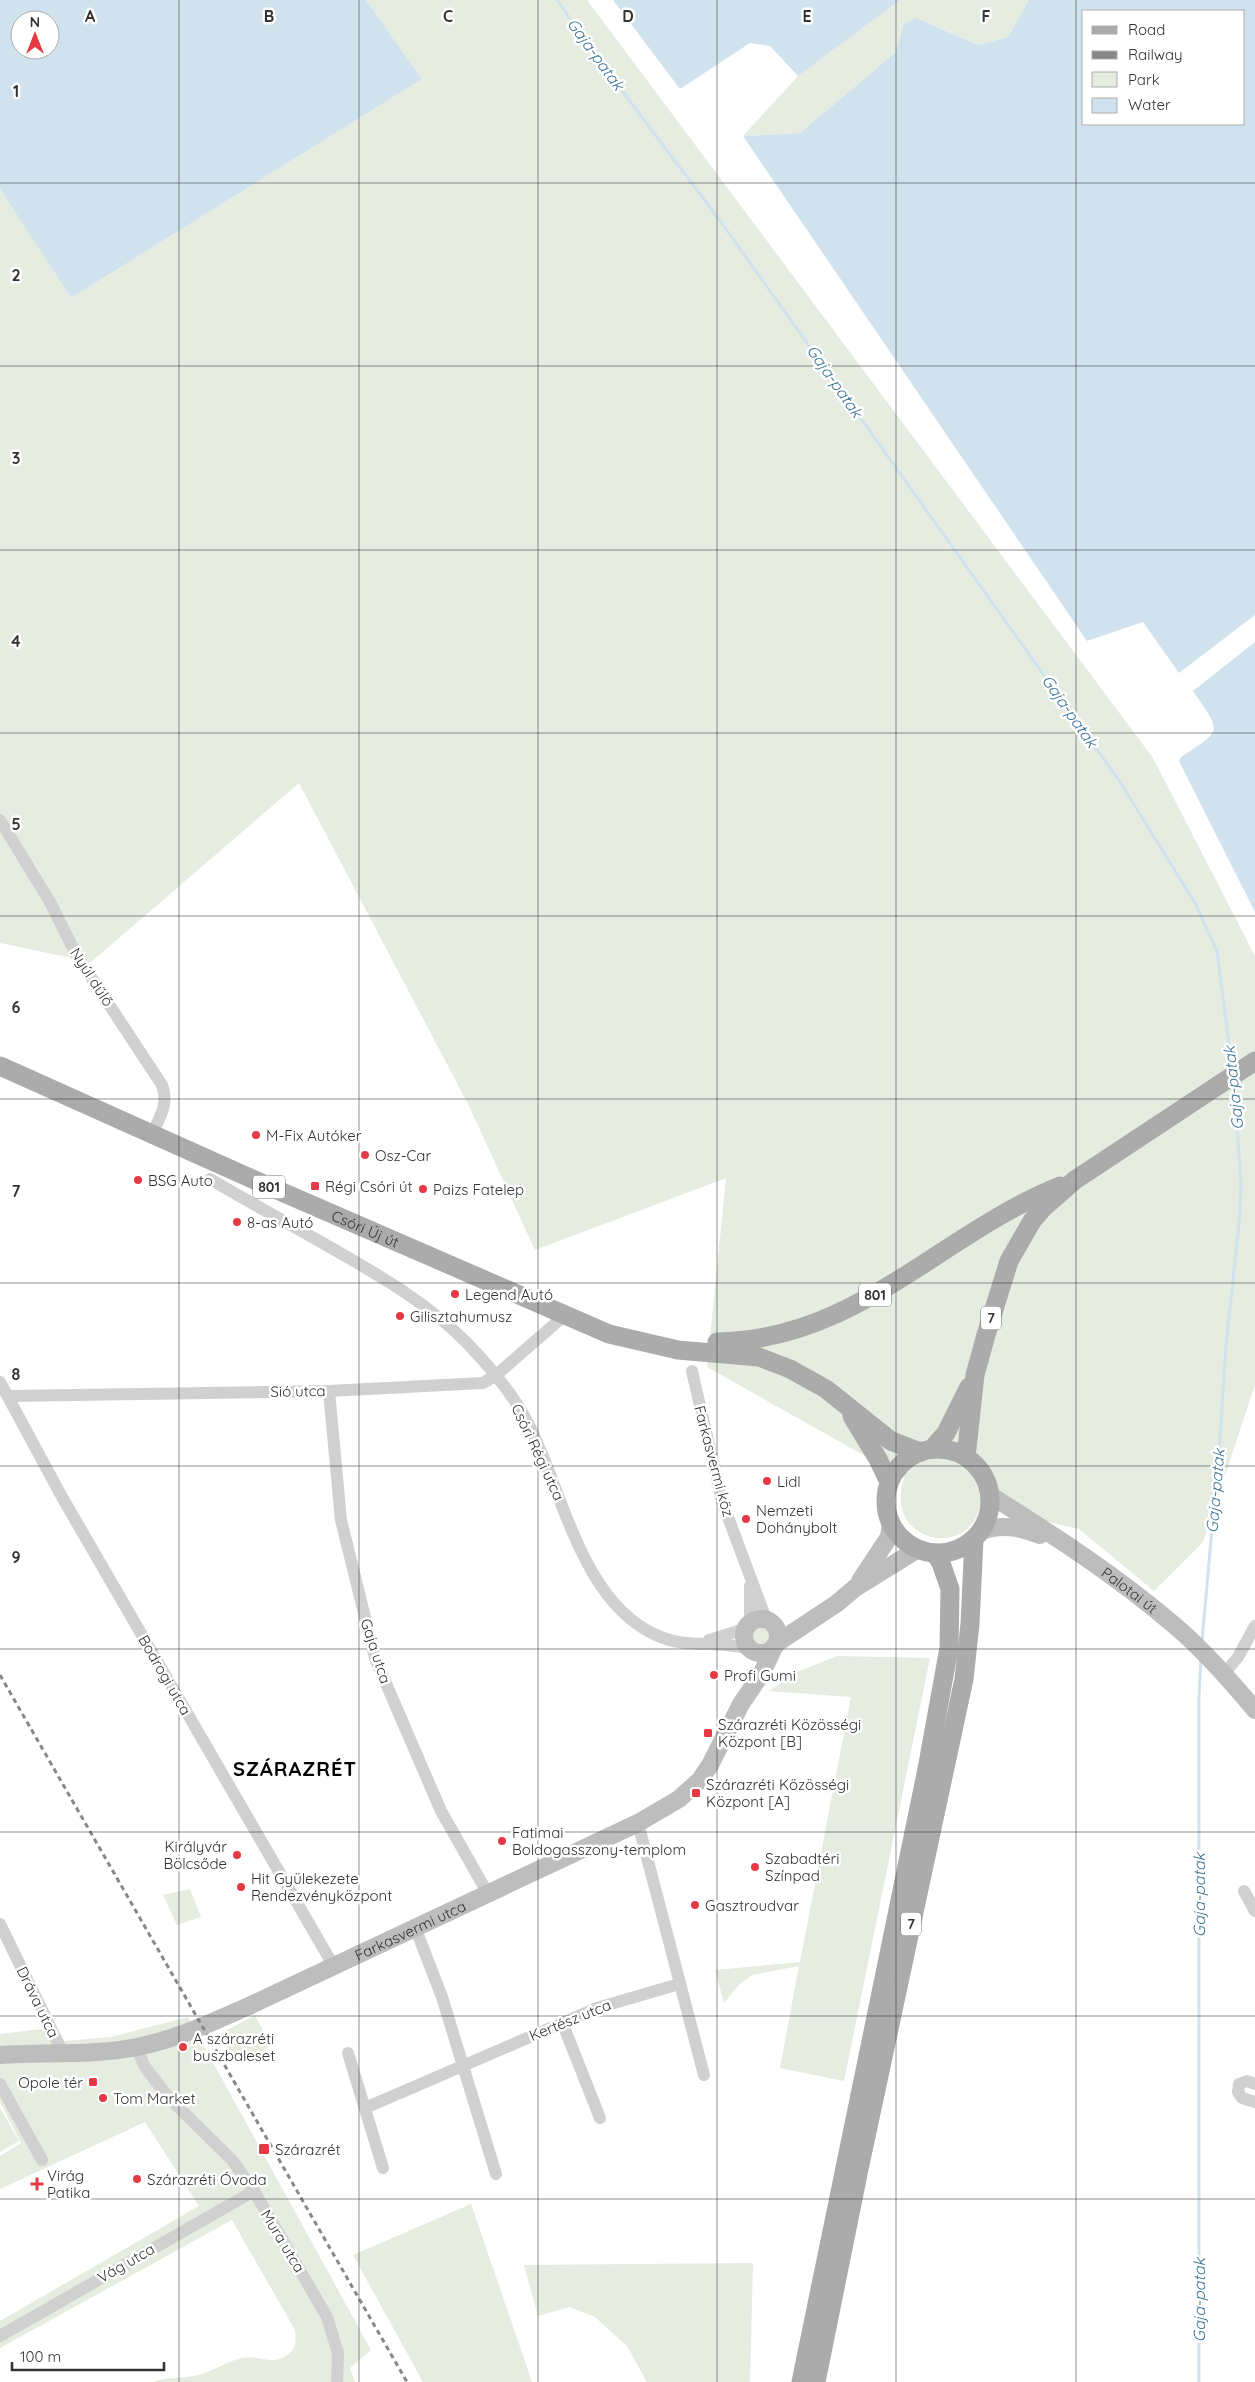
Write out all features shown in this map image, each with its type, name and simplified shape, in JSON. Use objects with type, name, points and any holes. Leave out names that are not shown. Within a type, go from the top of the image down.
[{"type":"main road","name":"7","points":[[966,1457],[975,1375],[1003,1277],[1014,1250],[1043,1208],[1075,1180],[1255,1061]]},
{"type":"main road","name":"Csóri Új út","points":[[0,1066],[564,1316],[609,1334],[653,1346]]},
{"type":"main road","name":"801","points":[[653,1346],[754,1340],[806,1327],[834,1317],[884,1290],[1013,1208],[1075,1180]]},
{"type":"main road","name":"801","points":[[653,1346],[689,1352],[739,1354],[759,1357],[805,1376],[826,1389],[891,1441],[926,1451]]},
{"type":"main road","name":"7","points":[[801,2382],[927,1770],[948,1653],[950,1589],[941,1563],[927,1551],[903,1540],[891,1523],[886,1506],[889,1482],[901,1465],[926,1451],[946,1433],[975,1375]]},
{"type":"main road","name":"801","points":[[846,1406],[878,1459],[889,1482]]},
{"type":"main road","name":"7","points":[[816,2382],[968,1653],[978,1535],[989,1514],[990,1495],[982,1473],[966,1457],[950,1450],[926,1451]]},
{"type":"main road","points":[[927,1551],[953,1551],[978,1535]]},
{"type":"street","name":"Nyúl dűlő","points":[[0,820],[50,902],[77,956],[162,1085],[166,1095],[165,1105],[152,1134]]},
{"type":"street","name":"Csóri Régi utca","points":[[210,1179],[406,1292],[453,1330],[510,1394],[529,1426],[582,1551],[604,1590],[616,1605],[649,1632],[672,1641],[700,1645],[728,1644],[750,1650]]},
{"type":"street","name":"Sió utca","points":[[8,1396],[329,1391],[483,1383],[495,1376],[564,1316]]},
{"type":"street","name":"Farkasvermi köz","points":[[692,1371],[716,1480],[750,1578],[758,1624]]},
{"type":"street","name":"Bodrogi utca","points":[[0,1382],[62,1497],[333,1965]]},
{"type":"street","name":"Gaja utca","points":[[329,1391],[341,1520],[375,1658],[441,1811],[487,1892]]},
{"type":"street","name":"Palotai út","points":[[990,1495],[1077,1551],[1179,1630],[1221,1670]]},
{"type":"street","points":[[855,1588],[888,1537],[891,1523]]},
{"type":"street","name":"Palotai út","points":[[978,1535],[998,1526],[1025,1529],[1077,1551]]},
{"type":"street","points":[[812,1618],[758,1624],[744,1639],[750,1650],[766,1653],[812,1618],[836,1604],[855,1588],[927,1551]]},
{"type":"street","name":"Csóri Régi utca","points":[[690,1643],[758,1624]]},
{"type":"street","points":[[758,1624],[778,1633],[776,1645]]},
{"type":"street","points":[[1255,1626],[1238,1657],[1221,1670],[1255,1710]]},
{"type":"street","name":"Farkasvermi utca","points":[[0,2055],[105,2052],[136,2047],[184,2035],[638,1823],[679,1799],[700,1780],[752,1686],[762,1673],[776,1645]]},
{"type":"street","name":"Farkasvermi utca","points":[[750,1650],[755,1671],[752,1686]]},
{"type":"street","points":[[638,1823],[704,2075]]},
{"type":"street","points":[[1244,1891],[1255,1911]]},
{"type":"street","name":"Dráva utca","points":[[0,1924],[63,2053]]},
{"type":"street","points":[[415,1927],[435,1975],[496,2174]]},
{"type":"street","name":"Kertész utca","points":[[365,2108],[562,2022],[621,2000],[679,1984]]},
{"type":"street","points":[[562,2022],[600,2118]]},
{"type":"street","name":"Mura utca","points":[[136,2047],[145,2067],[170,2098],[232,2160],[254,2192],[327,2317],[338,2353],[337,2382]]},
{"type":"street","points":[[348,2052],[383,2168]]},
{"type":"street","points":[[1255,2084],[1246,2081],[1239,2084],[1238,2092],[1242,2098],[1255,2102]]},
{"type":"street","points":[[0,2084],[42,2160]]},
{"type":"street","name":"Vág utca","points":[[0,2336],[254,2192]]},
{"type":"green space","points":[[366,0],[587,0],[1153,758],[1255,956],[1255,1385],[1203,1542],[1154,1591],[1079,1529],[980,1507],[972,1524],[960,1534],[945,1538],[929,1536],[915,1529],[905,1517],[901,1500],[904,1478],[707,1367],[726,1178],[535,1250],[468,1104],[299,783],[91,962],[0,943],[0,189],[71,298],[422,79]]},
{"type":"green space","points":[[900,0],[1029,0],[1008,37],[978,45],[918,18],[896,52],[800,133],[743,136],[798,76]]},
{"type":"green space","points":[[761,1628],[769,1636],[761,1644],[753,1636]]},
{"type":"green space","points":[[837,1656],[930,1658],[844,2081],[780,2068],[799,1966],[752,1975],[739,1985],[724,2003],[715,1970],[800,1962],[851,1697],[769,1691],[797,1672]]},
{"type":"green space","points":[[190,1889],[201,1917],[177,1925],[163,1895]]},
{"type":"green space","points":[[255,2015],[271,2046],[236,2064],[220,2034]]},
{"type":"green space","points":[[188,2017],[371,2350],[350,2368],[355,2382],[153,2382],[202,2374],[241,2358],[280,2359],[294,2348],[295,2330],[232,2220],[0,2348],[0,2321],[199,2206],[145,2122],[0,2189],[0,2156],[21,2143],[0,2102],[0,2034],[42,2029],[64,2041],[111,2037]]},
{"type":"green space","points":[[0,2108],[19,2141],[0,2152]]},
{"type":"green space","points":[[471,2204],[532,2382],[423,2382],[353,2255]]},
{"type":"green space","points":[[753,2263],[750,2382],[647,2382],[627,2346],[595,2317],[569,2307],[538,2316],[524,2265]]},
{"type":"water","points":[[0,0],[366,0],[422,79],[71,298],[0,189]]},
{"type":"water","points":[[613,0],[900,0],[798,76],[770,46],[750,43],[680,89]]},
{"type":"water","points":[[1029,0],[1255,0],[1255,615],[1179,673],[1143,622],[1087,641],[743,136],[800,133],[896,52],[904,24],[917,18],[978,45],[1008,37]]},
{"type":"water","points":[[1255,642],[1255,912],[1179,761],[1181,757],[1205,741],[1214,729],[1209,715],[1193,691]]},
{"type":"waterway","name":"Gaja-patak","points":[[557,0],[592,51],[718,218],[1120,782],[1195,903],[1217,951],[1232,1068]]},
{"type":"waterway","name":"Gaja-patak","points":[[1202,1641],[1220,1439],[1226,1345],[1240,1214],[1241,1183],[1234,1084]]},
{"type":"waterway","name":"Gaja-patak","points":[[1199,2382],[1199,1696],[1201,1659]]},
{"type":"railway","points":[[0,1675],[407,2382]]},
{"type":"place","name":"M-Fix Autóker","points":[[256,1135]]},
{"type":"place","name":"Osz-Car","points":[[365,1155]]},
{"type":"place","name":"BSG Auto","points":[[138,1180]]},
{"type":"place","name":"Régi Csóri út","points":[[315,1186]]},
{"type":"place","name":"Paizs Fatelep","points":[[423,1189]]},
{"type":"place","name":"8-as Autó","points":[[237,1222]]},
{"type":"place","name":"Legend Autó","points":[[455,1294]]},
{"type":"place","name":"Gilisztahumusz","points":[[400,1316]]},
{"type":"place","name":"Lidl","points":[[767,1481]]},
{"type":"place","name":"Nemzeti Dohánybolt","points":[[746,1519]]},
{"type":"place","name":"Profi Gumi","points":[[714,1675]]},
{"type":"place","name":"Szárazréti Közösségi Központ [B]","points":[[708,1733]]},
{"type":"place","name":"Szárazréti Közösségi Központ [A]","points":[[696,1793]]},
{"type":"place","name":"Fatimai Boldogasszony-templom","points":[[502,1841]]},
{"type":"place","name":"Királyvár Bölcsőde","points":[[237,1855]]},
{"type":"place","name":"Szabadtéri Színpad","points":[[755,1867]]},
{"type":"place","name":"Hit Gyülekezete Rendezvényközpont","points":[[241,1887]]},
{"type":"place","name":"Gasztroudvar","points":[[695,1905]]},
{"type":"place","name":"A szárazréti buszbaleset","points":[[183,2047]]},
{"type":"place","name":"Opole tér","points":[[93,2082]]},
{"type":"place","name":"Tom Market","points":[[103,2098]]},
{"type":"place","name":"Szárazrét","points":[[264,2149]]},
{"type":"place","name":"Szárazréti Óvoda","points":[[137,2179]]},
{"type":"place","name":"Virág Patika","points":[[37,2184]]},
{"type":"district","name":"SZÁRAZRÉT","points":[[295,1768]]}]
